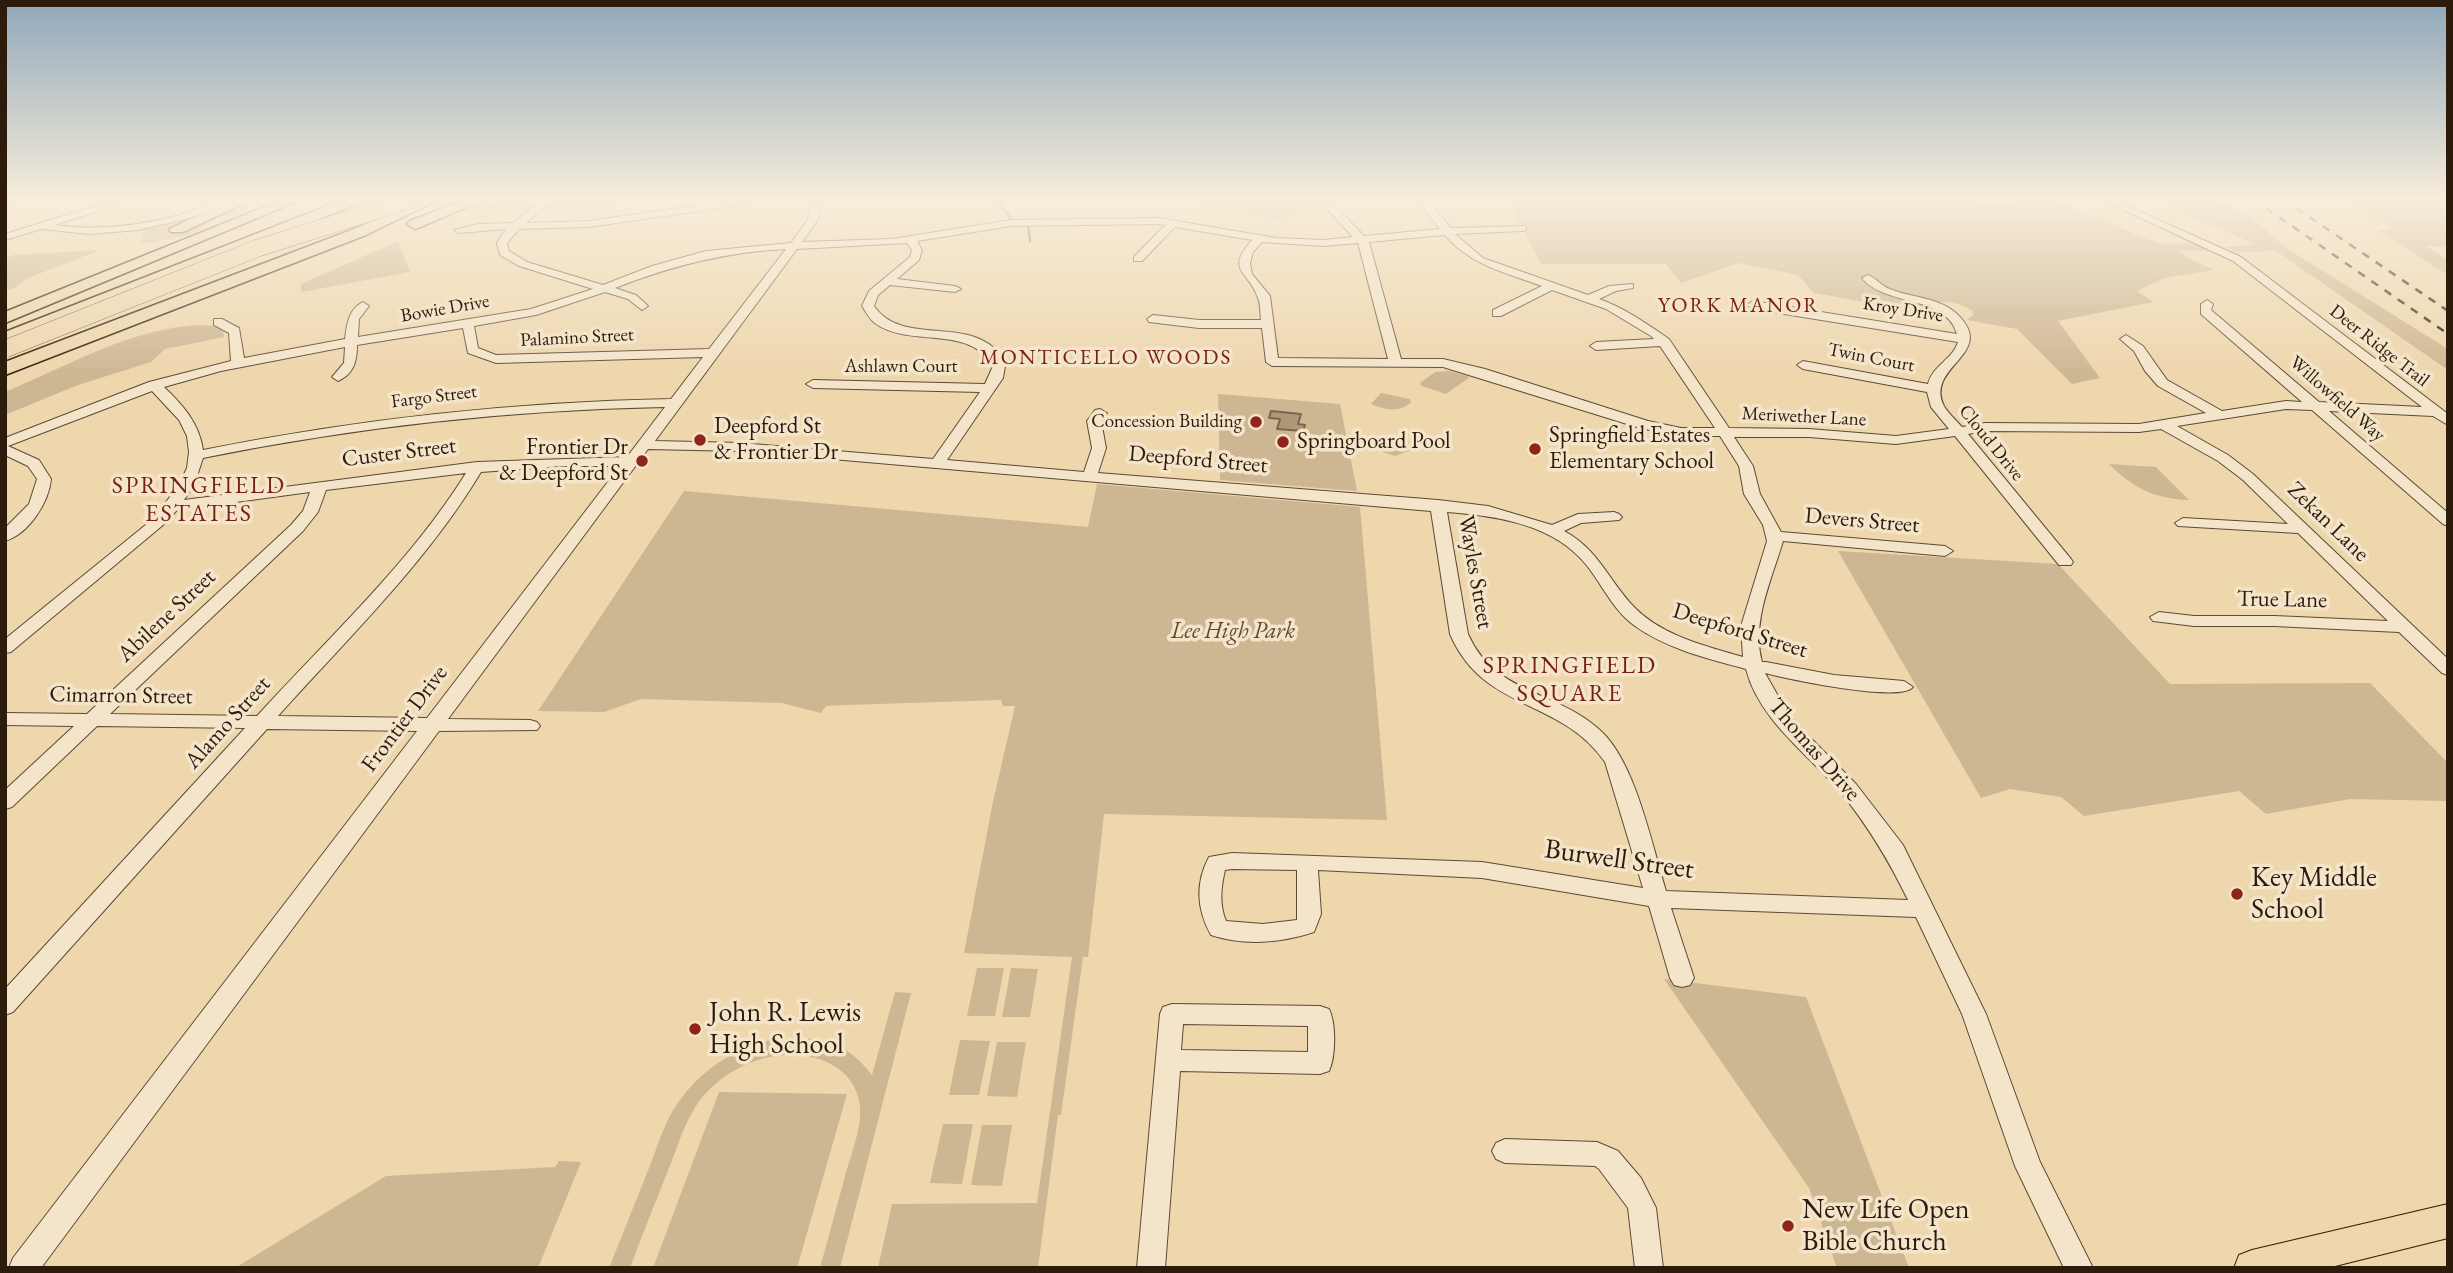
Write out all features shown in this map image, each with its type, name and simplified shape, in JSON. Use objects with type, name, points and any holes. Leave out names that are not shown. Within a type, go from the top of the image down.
[{"type":"highway","points":[[5,305],[111,258]]},
{"type":"highway","points":[[5,305],[118,258]]},
{"type":"highway","points":[[5,305],[127,258]]},
{"type":"highway","points":[[5,319],[152,258]]},
{"type":"highway","points":[[5,319],[165,258]]},
{"type":"highway","points":[[5,329],[183,258]]},
{"type":"highway","points":[[5,339],[208,258]]},
{"type":"highway","points":[[5,349],[232,258]]},
{"type":"highway","points":[[5,359],[260,258]]},
{"type":"highway","points":[[5,369],[291,258]]},
{"type":"highway","points":[[5,388],[309,258]]},
{"type":"highway","points":[[295,271],[324,258]]},
{"type":"highway","points":[[59,365],[327,258]]},
{"type":"highway","points":[[5,377],[230,282]]},
{"type":"main road","points":[[2252,1268],[2338,1259],[2448,1220]]},
{"type":"street","points":[[511,258],[632,297],[642,306]]},
{"type":"street","name":"Bowie Drive","points":[[5,443],[96,405],[154,385],[239,363],[545,308],[686,258]]},
{"type":"street","name":"Frontier Drive","points":[[23,1268],[785,258]]},
{"type":"street","points":[[915,258],[870,298],[868,306],[872,314],[896,328],[960,338],[985,348],[995,356],[999,366],[998,375],[938,463]]},
{"type":"street","name":"Meriwether Lane","points":[[1246,258],[1247,274],[1264,296],[1272,362],[1429,362],[1467,368],[1655,428],[1681,432],[1809,433],[1896,440],[1993,426],[2124,428],[2271,406],[2436,412]]},
{"type":"street","points":[[1368,258],[1395,362]]},
{"type":"street","points":[[1477,258],[1634,318],[1665,342],[1746,466],[1752,494],[1775,536]]},
{"type":"street","name":"Deer Ridge Trail","points":[[2236,258],[2448,421]]},
{"type":"street","points":[[1868,278],[1879,289],[1920,299],[1945,310],[1958,322],[1964,339]]},
{"type":"street","points":[[889,281],[956,289]]},
{"type":"street","points":[[1497,313],[1551,286]]},
{"type":"street","points":[[1588,299],[1613,288],[1629,286]]},
{"type":"street","name":"Willowfield Way","points":[[2207,304],[2205,310],[2448,521]]},
{"type":"street","name":"Kroy Drive","points":[[1753,305],[1964,339]]},
{"type":"street","points":[[338,377],[350,364],[353,319],[363,306]]},
{"type":"street","points":[[1153,320],[1199,324],[1268,324]]},
{"type":"street","points":[[218,322],[235,331],[239,363]]},
{"type":"street","name":"Palamino Street","points":[[468,323],[472,350],[496,359],[714,353]]},
{"type":"street","name":"Cloud Drive","points":[[1964,339],[1960,354],[1936,376],[1932,389],[1938,407],[2065,562]]},
{"type":"street","points":[[2126,339],[2142,349],[2151,371],[2161,382],[2218,415]]},
{"type":"street","points":[[1596,346],[1665,342]]},
{"type":"street","name":"Twin Court","points":[[1802,365],[1932,389]]},
{"type":"street","name":"Ashlawn Court","points":[[813,384],[989,388]]},
{"type":"street","points":[[5,648],[137,541],[174,506],[191,479],[198,455],[186,416],[154,385]]},
{"type":"street","name":"Fargo Street","points":[[198,455],[292,436],[465,413],[575,405],[676,403]]},
{"type":"street","points":[[1090,476],[1099,448],[1094,421],[1100,413]]},
{"type":"street","name":"Zekan Lane","points":[[2163,424],[2239,468],[2448,669]]},
{"type":"street","name":"Deepford Street","points":[[638,453],[740,447],[1438,505],[1500,513],[1552,531],[1586,555],[1598,568],[1618,602],[1642,623],[1679,642],[1754,666],[1826,680],[1905,687]]},
{"type":"street","points":[[5,450],[29,459],[37,465],[44,478],[37,502],[25,518],[5,536]]},
{"type":"street","name":"Custer Street","points":[[174,506],[477,466],[638,453]]},
{"type":"street","name":"Alamo Street","points":[[5,1004],[430,537],[477,466]]},
{"type":"street","name":"Abilene Street","points":[[5,802],[297,528],[310,512],[320,487]]},
{"type":"street","name":"Wayles Street","points":[[1438,505],[1459,634],[1464,647],[1477,665],[1494,680],[1574,720],[1606,747],[1615,761],[1682,978]]},
{"type":"street","points":[[1552,531],[1578,519],[1614,517]]},
{"type":"street","points":[[2183,523],[2303,529]]},
{"type":"street","name":"Devers Street","points":[[1775,536],[1945,551]]},
{"type":"street","name":"Thomas Drive","points":[[1775,536],[1774,548],[1750,626],[1754,666],[1766,696],[1783,721],[1849,789],[1879,826],[1924,909],[1977,1022],[2033,1178],[2079,1268]]},
{"type":"street","name":"True Lane","points":[[2159,617],[2194,621],[2274,621],[2404,627]]},
{"type":"street","name":"Cimarron Street","points":[[5,719],[530,726]]},
{"type":"street","name":"Burwell Street","points":[[1307,862],[1310,914],[1306,926],[1290,932],[1238,932],[1219,929],[1210,917],[1212,876],[1217,863],[1232,861],[1307,862],[1482,870],[1658,900],[1924,909]]},
{"type":"street","points":[[1152,1268],[1172,1014],[1320,1016],[1320,1063],[1169,1060]]},
{"type":"street","points":[[1505,1151],[1597,1154],[1611,1161],[1643,1205],[1649,1268]]},
{"type":"green space","points":[[78,258],[28,278],[16,288],[5,290],[5,259]]},
{"type":"green space","points":[[359,258],[405,258],[410,272],[301,292],[301,284]]},
{"type":"green space","points":[[1538,258],[2190,258],[2214,270],[2164,278],[2137,291],[2153,302],[2058,321],[2100,378],[2072,384],[2017,329],[1967,320],[1973,315],[1973,311],[1963,305],[1940,302],[1929,305],[1932,311],[1945,316],[1814,293],[1798,275],[1739,263],[1681,283],[1666,264],[1541,264]]},
{"type":"green space","points":[[2287,258],[2303,258],[2448,349],[2448,370]]},
{"type":"green space","points":[[2422,258],[2445,258],[2448,260],[2448,275]]},
{"type":"green space","points":[[213,326],[223,331],[224,337],[165,349],[151,362],[78,385],[5,415],[5,392],[123,341],[173,328]]},
{"type":"green space","points":[[1450,371],[1470,377],[1446,394],[1420,383],[1435,372]]},
{"type":"green space","points":[[1381,393],[1410,399],[1411,402],[1402,408],[1392,409],[1371,404]]},
{"type":"green space","name":"Springboard Pool","points":[[1218,394],[1340,404],[1357,491],[1220,480]]},
{"type":"green space","points":[[1388,436],[1408,441],[1411,450],[1395,456],[1374,449],[1372,444]]},
{"type":"green space","points":[[2109,464],[2156,467],[2189,500],[2145,491]]},
{"type":"green space","name":"Lee High Park","points":[[1097,484],[1360,507],[1387,820],[1104,814],[1088,957],[1083,957],[1061,1115],[1058,1115],[1038,1268],[878,1268],[892,1204],[1037,1203],[1072,957],[964,953],[993,802],[1015,706],[1003,706],[1001,700],[847,705],[826,706],[821,713],[782,703],[641,699],[604,712],[538,711],[684,491],[1088,527]]},
{"type":"green space","points":[[1838,551],[2058,564],[2170,684],[2370,683],[2448,763],[2448,801],[2350,799],[2266,814],[2239,791],[2084,816],[2061,797],[2010,789],[1981,798]]},
{"type":"green space","points":[[977,968],[1004,968],[995,1016],[967,1016]]},
{"type":"green space","points":[[1011,968],[1038,969],[1030,1017],[1002,1017]]},
{"type":"green space","points":[[1664,979],[1806,997],[1909,1268],[1837,1268],[1809,1188]]},
{"type":"green space","points":[[895,992],[911,993],[840,1268],[820,1268],[857,1134],[860,1103],[849,1079],[839,1070],[815,1058],[787,1055],[762,1059],[739,1068],[717,1082],[700,1100],[683,1131],[630,1268],[609,1268],[667,1122],[680,1100],[701,1076],[742,1050],[789,1038],[815,1039],[836,1045],[854,1056],[872,1075]]},
{"type":"green space","points":[[960,1040],[990,1041],[979,1095],[949,1095]]},
{"type":"green space","points":[[997,1042],[1026,1042],[1017,1097],[987,1096]]},
{"type":"green space","points":[[719,1092],[847,1094],[797,1268],[653,1268]]},
{"type":"green space","points":[[943,1124],[973,1124],[962,1184],[930,1183]]},
{"type":"green space","points":[[982,1125],[1012,1125],[1002,1186],[971,1185]]},
{"type":"green space","points":[[559,1161],[581,1162],[538,1268],[235,1268],[386,1176],[555,1167]]},
{"type":"shaded area","points":[[1271,411],[1301,414],[1298,424],[1305,425],[1303,431],[1277,429],[1280,419],[1269,418]]},
{"type":"railway","points":[[2339,258],[2448,334]]},
{"type":"railway","points":[[2371,258],[2448,311]]},
{"type":"place","name":"Concession Building","points":[[1256,422]]},
{"type":"place","name":"Deepford St & Frontier Dr","points":[[700,440]]},
{"type":"place","name":"Springboard Pool","points":[[1283,442]]},
{"type":"place","name":"Springfield Estates Elementary School","points":[[1535,449]]},
{"type":"place","name":"Frontier Dr & Deepford St","points":[[642,461]]},
{"type":"place","name":"Key Middle School","points":[[2237,894]]},
{"type":"place","name":"John R. Lewis High School","points":[[695,1029]]},
{"type":"place","name":"New Life Open Bible Church","points":[[1788,1226]]},
{"type":"district","name":"YORK MANOR","points":[[1739,306]]},
{"type":"district","name":"MONTICELLO WOODS","points":[[1106,358]]},
{"type":"district","name":"SPRINGFIELD ESTATES","points":[[199,500]]},
{"type":"district","name":"SPRINGFIELD SQUARE","points":[[1570,680]]}]
